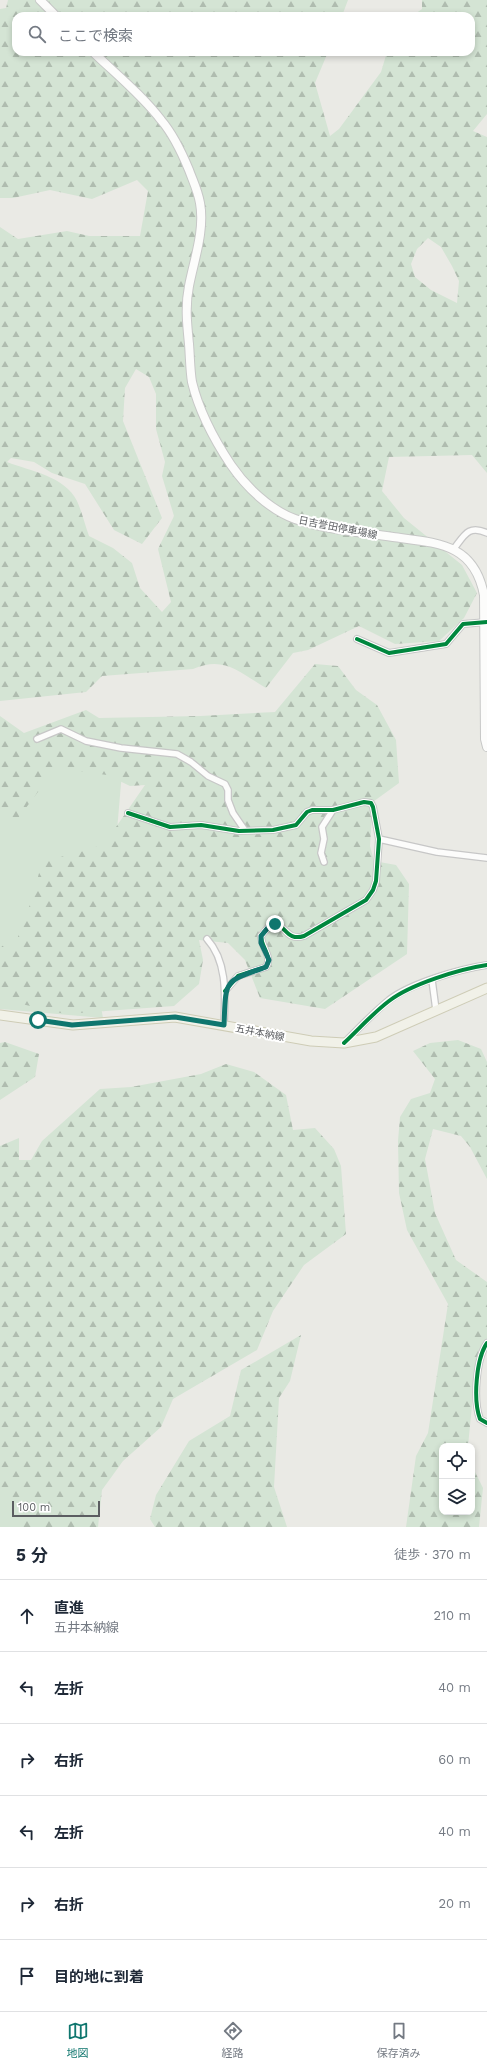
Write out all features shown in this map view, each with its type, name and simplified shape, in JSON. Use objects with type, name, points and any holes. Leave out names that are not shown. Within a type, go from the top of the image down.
[{"type":"main road","points":[[40,0],[52,12]]},
{"type":"main road","name":"日吉誉田停車場線","points":[[97,56],[161,120],[186,164],[197,189],[201,205],[201,221],[188,288],[186,312],[191,376],[200,408],[232,466],[266,503],[293,519],[341,529],[432,542],[453,550],[464,557],[478,573],[484,596],[486,621],[485,739],[487,747]]},
{"type":"main road","name":"五井本納線","points":[[0,1015],[72,1025],[175,1017],[312,1041],[344,1043],[376,1037],[487,988]]},
{"type":"street","points":[[453,550],[469,531],[476,529],[487,533]]},
{"type":"street","points":[[357,640],[388,653],[413,651],[446,644],[463,624],[486,621]]},
{"type":"street","points":[[37,740],[62,729],[86,741],[121,748],[178,754],[208,776],[225,784],[228,790],[228,800],[233,813],[244,829]]},
{"type":"street","points":[[128,813],[170,827],[201,825],[239,831],[244,829],[288,828],[296,825],[307,812],[332,810],[364,802],[371,803],[379,839],[376,881],[366,900],[304,936],[297,938],[292,937],[278,925],[271,924],[261,936],[261,943],[268,954],[268,964],[266,967],[238,976],[226,991]]},
{"type":"street","points":[[324,862],[321,853],[324,839],[322,827],[332,810]]},
{"type":"street","points":[[379,839],[437,852],[487,858]]},
{"type":"street","points":[[208,939],[213,946],[226,986],[224,1025]]},
{"type":"street","points":[[344,1043],[389,1000],[403,991],[461,970],[487,965]]},
{"type":"street","points":[[432,980],[436,1010]]},
{"type":"street","points":[[487,1343],[483,1349],[477,1372],[477,1411],[480,1419],[487,1423]]},
{"type":"green space","points":[[8,0],[348,0],[344,12],[12,12],[12,56],[326,56],[315,83],[330,136],[339,129],[381,72],[386,56],[475,56],[475,12],[418,12],[422,9],[422,0],[487,0],[487,114],[473,131],[487,137],[487,473],[472,455],[389,457],[382,491],[404,518],[462,565],[477,593],[464,618],[439,641],[395,644],[359,626],[308,650],[293,653],[266,688],[232,668],[214,664],[204,665],[193,669],[102,676],[86,692],[0,701],[0,227],[18,239],[67,231],[89,236],[140,236],[148,191],[137,180],[92,199],[50,190],[13,198],[0,198],[0,9],[6,8]],"holes":[[[428,238],[441,247],[459,281],[457,303],[431,290],[415,277],[411,264],[417,249]],[[136,369],[149,377],[156,394],[156,429],[165,462],[162,476],[174,516],[158,549],[171,602],[162,612],[140,588],[132,563],[113,548],[89,536],[79,505],[64,486],[56,480],[7,462],[11,458],[34,462],[52,473],[85,484],[114,530],[142,544],[162,518],[123,421],[125,388]]]},
{"type":"green space","points":[[315,664],[338,666],[356,690],[377,705],[396,740],[399,783],[370,804],[372,817],[370,846],[374,861],[396,865],[409,884],[407,954],[325,1009],[260,998],[245,960],[228,943],[199,940],[203,960],[199,984],[174,1006],[65,1014],[0,999],[0,944],[12,953],[32,899],[42,862],[94,848],[107,840],[145,785],[130,786],[107,775],[56,768],[13,825],[0,810],[0,716],[24,733],[86,710],[99,718],[200,716],[275,712]]},
{"type":"green space","points":[[0,738],[123,760],[113,878],[94,969],[103,1018],[0,1009]]},
{"type":"green space","points":[[458,1040],[481,1049],[487,1062],[487,1179],[470,1147],[461,1136],[433,1129],[425,1159],[435,1213],[456,1260],[487,1282],[487,1343],[476,1365],[468,1443],[439,1443],[439,1515],[475,1515],[475,1472],[483,1488],[479,1527],[406,1527],[416,1456],[428,1433],[448,1304],[407,1230],[399,1193],[398,1141],[400,1117],[411,1099],[430,1093],[435,1079],[413,1051],[430,1043]]},
{"type":"green space","points":[[5,1042],[39,1054],[35,1077],[0,1100],[0,1043]]},
{"type":"green space","points":[[226,1064],[254,1072],[286,1095],[293,1130],[315,1128],[334,1149],[341,1166],[346,1234],[304,1265],[273,1311],[257,1350],[173,1399],[161,1427],[123,1461],[102,1490],[98,1527],[23,1527],[16,1506],[0,1492],[0,1146],[19,1138],[19,1160],[31,1160],[42,1141],[100,1089],[131,1087],[201,1074]]},
{"type":"green space","points":[[301,1335],[290,1381],[279,1398],[274,1487],[287,1527],[155,1527],[150,1519],[156,1495],[189,1441],[230,1416],[241,1370]]},
{"type":"green space","points":[[0,1489],[39,1527],[0,1527]]},
{"type":"cycle path","points":[[357,639],[389,653],[446,644],[463,624],[487,622]]},
{"type":"cycle path","points":[[128,813],[170,827],[201,825],[239,831],[273,830],[296,825],[307,812],[312,810],[333,810],[364,802],[371,803],[379,839],[376,881],[373,890],[366,900],[304,936],[293,936],[280,926],[271,924],[261,936],[268,959],[266,967],[238,976],[225,991]]},
{"type":"cycle path","points":[[344,1043],[377,1011],[398,995],[436,978],[487,965]]},
{"type":"cycle path","points":[[487,1343],[480,1359],[476,1391],[480,1419],[487,1423]]},
{"type":"route","points":[[38,1020],[72,1025],[156,1017],[175,1017],[195,1019],[224,1025],[226,991],[231,982],[238,976],[266,967],[269,960],[268,954],[261,943],[261,936],[271,924],[275,924]]}]
